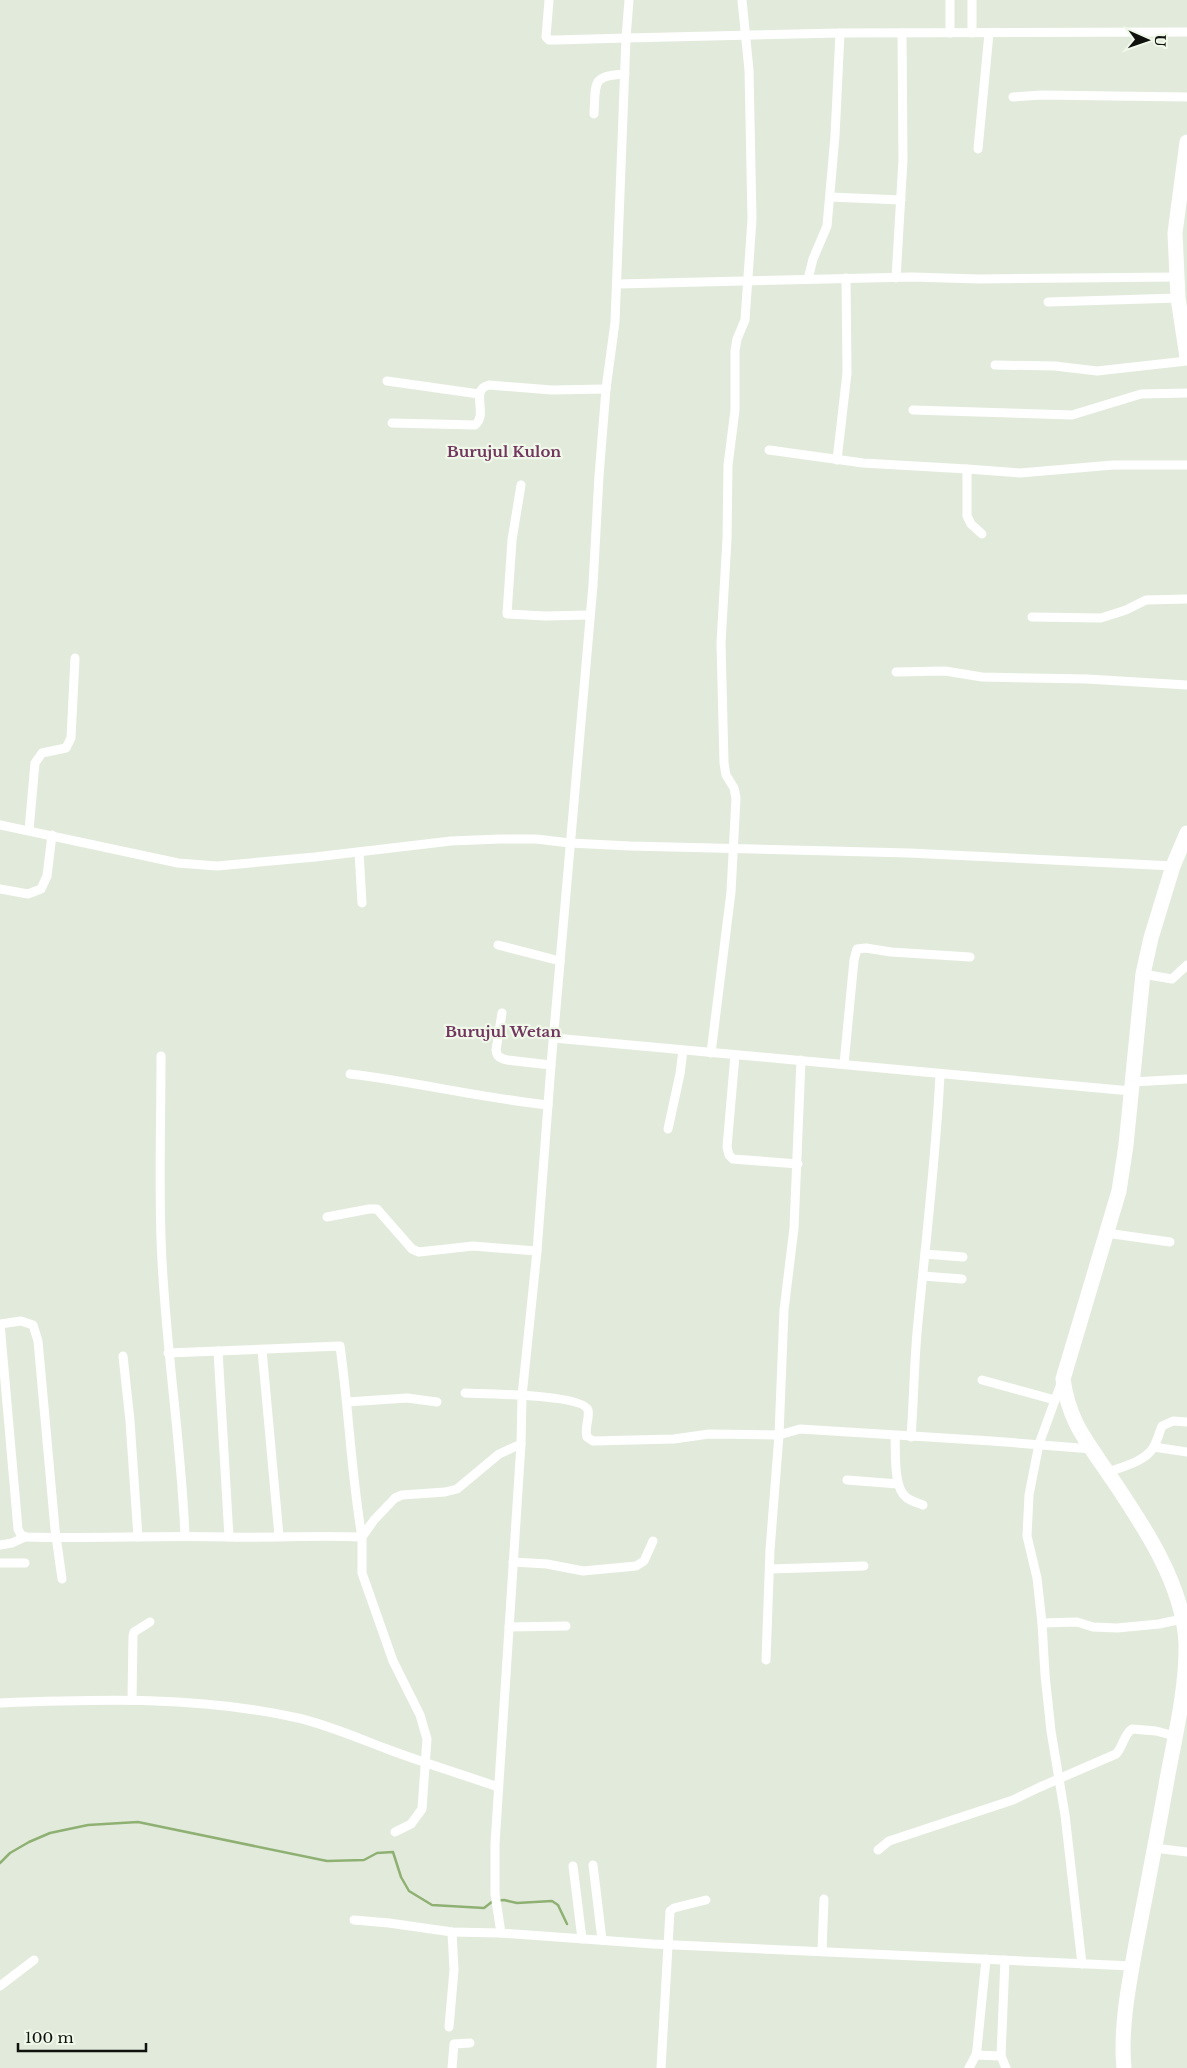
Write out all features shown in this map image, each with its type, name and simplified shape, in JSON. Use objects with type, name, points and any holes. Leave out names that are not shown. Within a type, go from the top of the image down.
[{"type":"highway","points":[[1187,142],[1175,233],[1176,277],[1187,359]]},
{"type":"highway","points":[[1124,2068],[1122,2048],[1132,1966],[1176,1736],[1186,1656],[1184,1628],[1172,1583],[1164,1566],[1070,1412],[1063,1379],[1106,1233],[1122,1170],[1143,974],[1151,938],[1173,866],[1187,833]]},
{"type":"street","points":[[549,0],[547,39],[687,38],[840,33],[1187,32]]},
{"type":"street","points":[[501,1933],[495,1894],[498,1787],[521,1444],[522,1396],[537,1252],[551,1065],[590,615],[606,389],[618,284],[626,38],[629,0]]},
{"type":"street","points":[[711,1053],[731,892],[736,798],[734,788],[726,775],[724,763],[721,642],[727,539],[728,465],[735,410],[735,351],[737,339],[745,320],[752,219],[753,180],[749,70],[742,0]]},
{"type":"street","points":[[950,0],[950,33]]},
{"type":"street","points":[[972,0],[972,33]]},
{"type":"street","points":[[808,279],[827,226],[836,136],[840,33]]},
{"type":"street","points":[[896,278],[903,160],[902,33]]},
{"type":"street","points":[[978,149],[989,33]]},
{"type":"street","points":[[594,114],[598,80],[606,75],[625,74]]},
{"type":"street","points":[[1013,97],[1041,95],[1187,97]]},
{"type":"street","points":[[830,197],[901,200]]},
{"type":"street","points":[[618,284],[846,278],[1176,277]]},
{"type":"street","points":[[838,460],[847,373],[846,278]]},
{"type":"street","points":[[1048,302],[1178,298]]},
{"type":"street","points":[[995,365],[1054,366],[1096,371],[1187,359]]},
{"type":"street","points":[[387,381],[479,394]]},
{"type":"street","points":[[392,423],[475,425],[480,418],[479,394],[481,388],[489,385],[552,390],[606,389]]},
{"type":"street","points":[[913,410],[1072,415],[1141,394],[1187,393]]},
{"type":"street","points":[[769,450],[838,460],[1020,473],[1114,465],[1187,465]]},
{"type":"street","points":[[968,469],[967,516],[982,534]]},
{"type":"street","points":[[521,485],[512,540],[507,614],[545,616],[590,615]]},
{"type":"street","points":[[1032,617],[1101,618],[1126,610],[1146,600],[1187,599]]},
{"type":"street","points":[[29,830],[35,763],[42,753],[66,748],[71,738],[75,658]]},
{"type":"street","points":[[896,672],[944,671],[982,676],[1087,679],[1187,685]]},
{"type":"street","points":[[0,825],[178,863],[217,866],[451,841],[536,839],[570,843],[909,853],[1173,866]]},
{"type":"street","points":[[0,889],[28,894],[39,891],[47,876],[52,835]]},
{"type":"street","points":[[359,852],[362,903]]},
{"type":"street","points":[[498,945],[560,961]]},
{"type":"street","points":[[844,1064],[854,960],[857,949],[866,948],[891,952],[970,957]]},
{"type":"street","points":[[1143,974],[1172,979],[1187,965]]},
{"type":"street","points":[[502,1013],[497,1054],[500,1058],[551,1065]]},
{"type":"street","points":[[554,1038],[940,1074],[1132,1087],[1187,1079]]},
{"type":"street","points":[[668,1129],[680,1074],[683,1050]]},
{"type":"street","points":[[735,1055],[728,1147],[730,1157],[733,1160],[798,1164]]},
{"type":"street","points":[[161,1056],[161,1238],[168,1353],[177,1420],[185,1536]]},
{"type":"street","points":[[766,1660],[784,1310],[794,1228],[798,1164],[801,1060]]},
{"type":"street","points":[[350,1074],[517,1102],[548,1105]]},
{"type":"street","points":[[912,1436],[917,1323],[933,1179],[940,1074]]},
{"type":"street","points":[[328,1217],[377,1209],[412,1249],[419,1252],[473,1246],[537,1252]]},
{"type":"street","points":[[1106,1233],[1170,1242]]},
{"type":"street","points":[[926,1254],[963,1257]]},
{"type":"street","points":[[923,1276],[962,1279]]},
{"type":"street","points":[[25,1537],[18,1529],[0,1324],[22,1322],[33,1325],[38,1341],[56,1538],[62,1579]]},
{"type":"street","points":[[168,1353],[340,1346],[347,1402],[348,1436],[362,1537],[362,1573],[393,1661],[424,1724],[427,1745],[422,1809],[412,1824],[395,1832]]},
{"type":"street","points":[[262,1350],[279,1536]]},
{"type":"street","points":[[218,1351],[229,1537]]},
{"type":"street","points":[[123,1356],[130,1421],[138,1537]]},
{"type":"street","points":[[1063,1379],[1039,1444],[1029,1495],[1027,1530],[1034,1561],[1042,1623],[1051,1731],[1065,1815],[1082,1964]]},
{"type":"street","points":[[982,1380],[1055,1400]]},
{"type":"street","points":[[465,1393],[553,1398],[585,1406],[588,1412],[586,1433],[588,1439],[593,1440],[674,1439],[709,1434],[779,1435],[800,1429],[1039,1444],[1092,1450]]},
{"type":"street","points":[[347,1402],[407,1398],[437,1402]]},
{"type":"street","points":[[1108,1472],[1149,1454],[1154,1447],[1162,1426],[1173,1421],[1187,1422]]},
{"type":"street","points":[[895,1436],[898,1484],[906,1498],[923,1505]]},
{"type":"street","points":[[362,1537],[374,1520],[395,1498],[402,1495],[445,1492],[458,1489],[499,1454],[521,1444]]},
{"type":"street","points":[[1154,1447],[1187,1452]]},
{"type":"street","points":[[847,1480],[898,1484]]},
{"type":"street","points":[[0,1545],[12,1544],[25,1537],[323,1535],[362,1537]]},
{"type":"street","points":[[513,1562],[547,1564],[584,1571],[636,1566],[644,1561],[653,1541]]},
{"type":"street","points":[[0,1563],[25,1563]]},
{"type":"street","points":[[770,1569],[864,1566]]},
{"type":"street","points":[[132,1700],[133,1636],[150,1622]]},
{"type":"street","points":[[1042,1623],[1077,1622],[1093,1627],[1117,1628],[1159,1624],[1184,1628]]},
{"type":"street","points":[[509,1627],[566,1626]]},
{"type":"street","points":[[0,1703],[132,1700],[207,1704],[298,1718],[498,1787]]},
{"type":"street","points":[[878,1850],[889,1841],[1013,1800],[1116,1754],[1122,1749],[1127,1732],[1132,1729],[1156,1731],[1176,1736]]},
{"type":"street","points":[[1154,1848],[1187,1852]]},
{"type":"street","points":[[593,1865],[602,1940]]},
{"type":"street","points":[[573,1866],[582,1939]]},
{"type":"street","points":[[822,1951],[824,1899]]},
{"type":"street","points":[[661,2068],[669,1918],[672,1909],[706,1900]]},
{"type":"street","points":[[354,1920],[452,1932],[1132,1966]]},
{"type":"street","points":[[449,2027],[454,1970],[452,1932]]},
{"type":"street","points":[[969,2068],[976,2056],[986,1959]]},
{"type":"street","points":[[0,1986],[34,1960]]},
{"type":"street","points":[[1005,1960],[1001,2056],[1006,2068]]},
{"type":"street","points":[[452,2068],[454,2044],[470,2043]]},
{"type":"street","points":[[976,2056],[1001,2056]]},
{"type":"waterway","points":[[0,1863],[10,1853],[50,1833],[88,1825],[138,1822],[327,1861],[364,1860],[377,1853],[393,1852],[401,1877],[409,1891],[432,1905],[484,1908],[493,1901],[504,1900],[517,1903],[552,1901],[558,1905],[567,1924]]},
{"type":"district","name":"Burujul Kulon","points":[[504,452]]},
{"type":"district","name":"Burujul Wetan","points":[[503,1032]]}]
